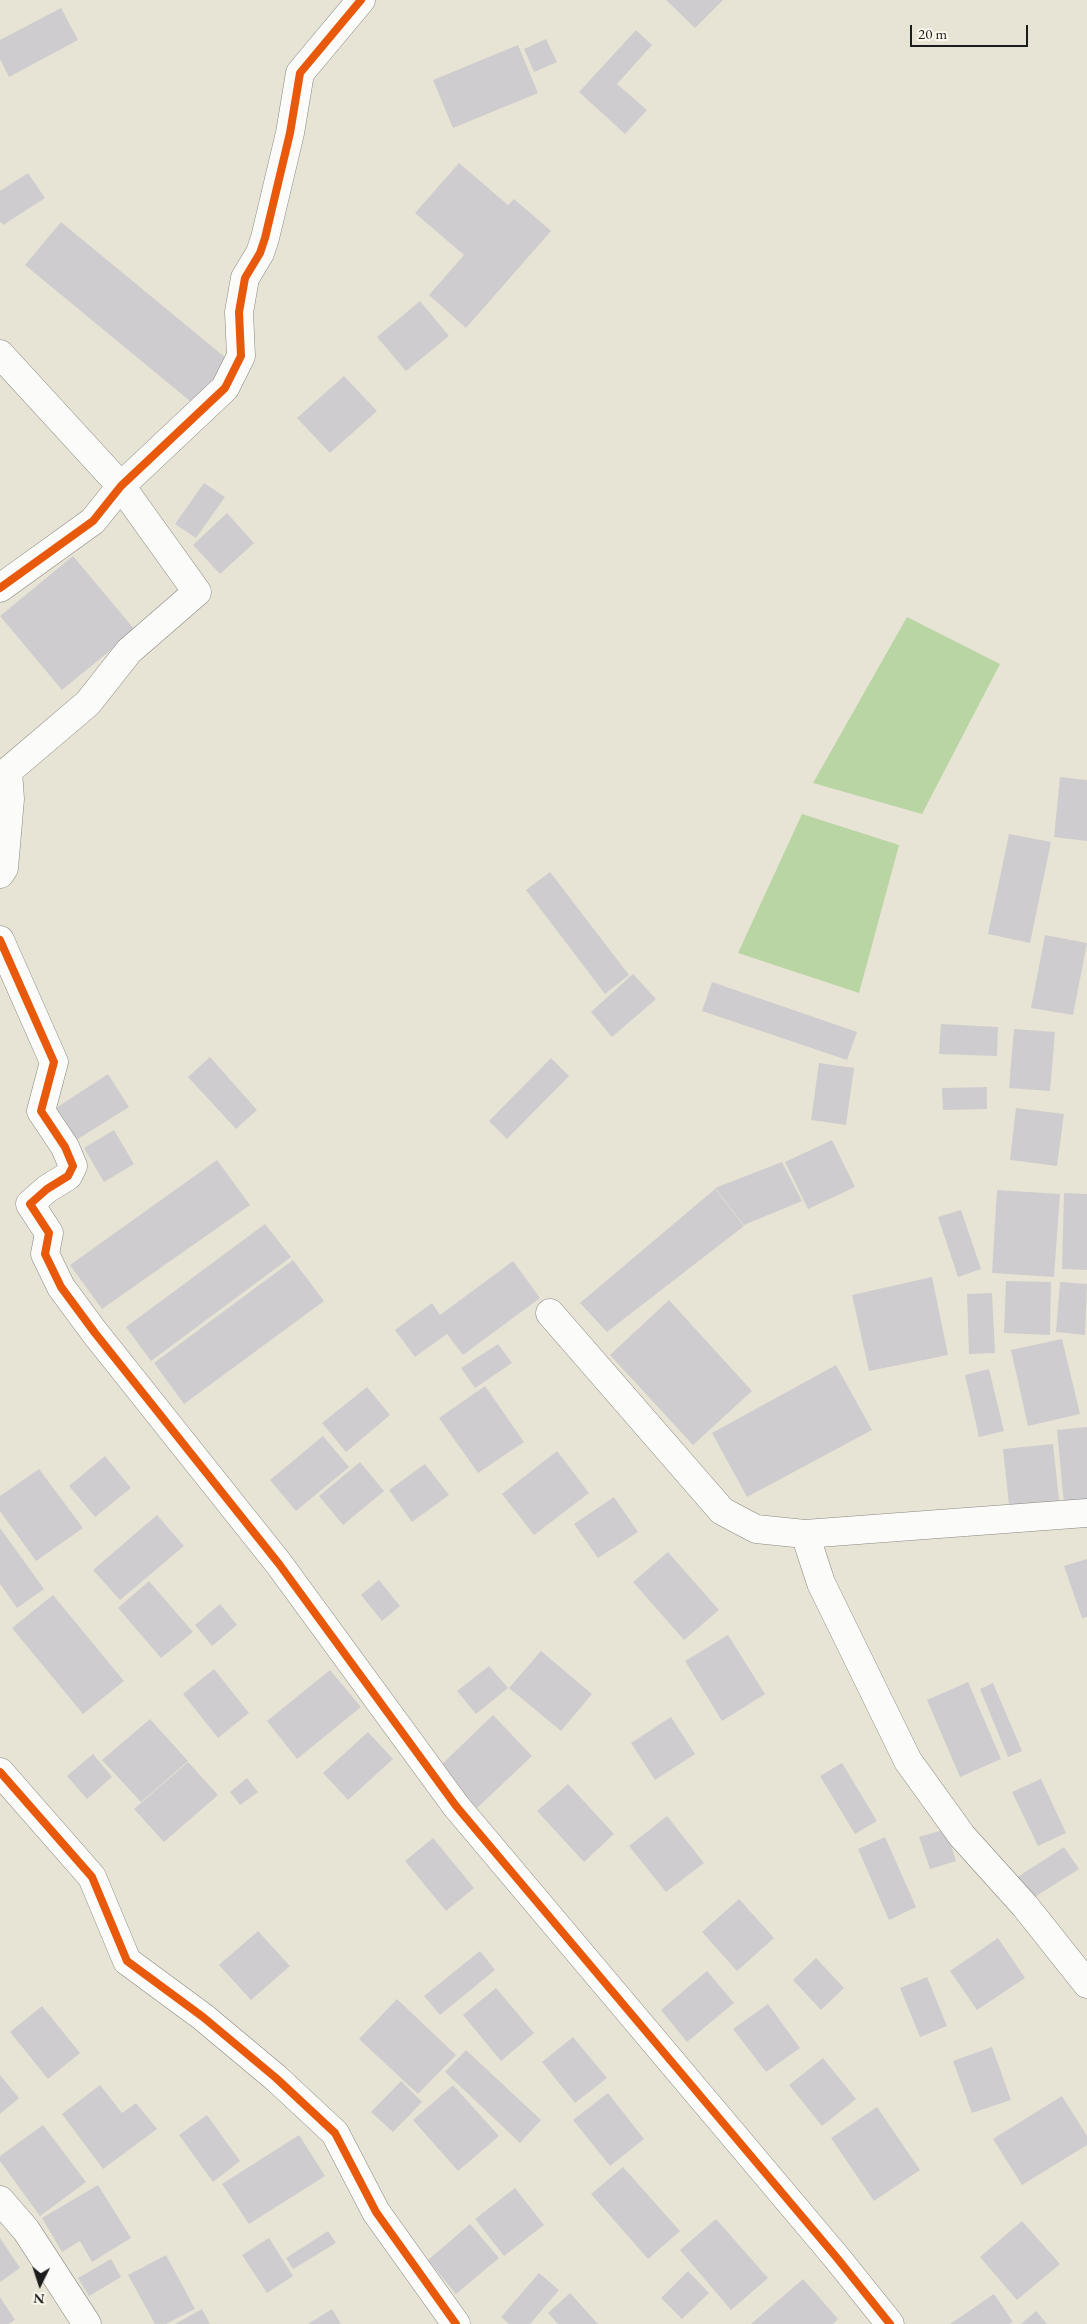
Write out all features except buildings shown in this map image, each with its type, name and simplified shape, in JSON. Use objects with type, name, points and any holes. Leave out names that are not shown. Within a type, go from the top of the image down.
[{"type":"street","points":[[0,588],[93,521],[121,486],[225,388],[241,356],[238,312],[245,278],[260,253],[265,238],[290,133],[300,73],[361,0]]},
{"type":"street","points":[[0,354],[121,486],[197,592],[129,651],[88,703],[4,766],[10,799],[4,868],[0,874]]},
{"type":"street","points":[[0,940],[54,1062],[41,1111],[65,1147],[73,1166],[68,1176],[47,1189],[30,1204],[49,1233],[45,1254],[61,1287],[95,1333],[279,1564],[456,1806],[838,2258],[890,2324]]},
{"type":"street","points":[[550,1313],[722,1510],[756,1529],[805,1534],[1087,1513]]},
{"type":"street","points":[[805,1534],[821,1583],[908,1761],[962,1836],[1025,1906],[1087,1984]]},
{"type":"street","points":[[0,1772],[92,1877],[127,1961],[203,2017],[276,2078],[335,2133],[376,2212],[456,2324]]},
{"type":"street","points":[[0,2200],[26,2230],[87,2324]]},
{"type":"green space","points":[[907,617],[1000,664],[922,814],[813,783]]},
{"type":"green space","points":[[802,814],[899,845],[859,993],[738,953]]},
{"type":"cycle path","points":[[0,588],[93,521],[121,486],[225,388],[241,356],[239,312],[245,278],[260,253],[265,238],[290,133],[300,73],[361,0]]},
{"type":"cycle path","points":[[0,940],[54,1062],[41,1111],[65,1147],[73,1166],[68,1176],[47,1189],[30,1204],[49,1233],[45,1254],[61,1287],[95,1333],[279,1564],[456,1806],[837,2258],[890,2324]]},
{"type":"cycle path","points":[[0,1772],[92,1877],[127,1961],[203,2017],[276,2078],[335,2133],[376,2212],[456,2324]]}]
